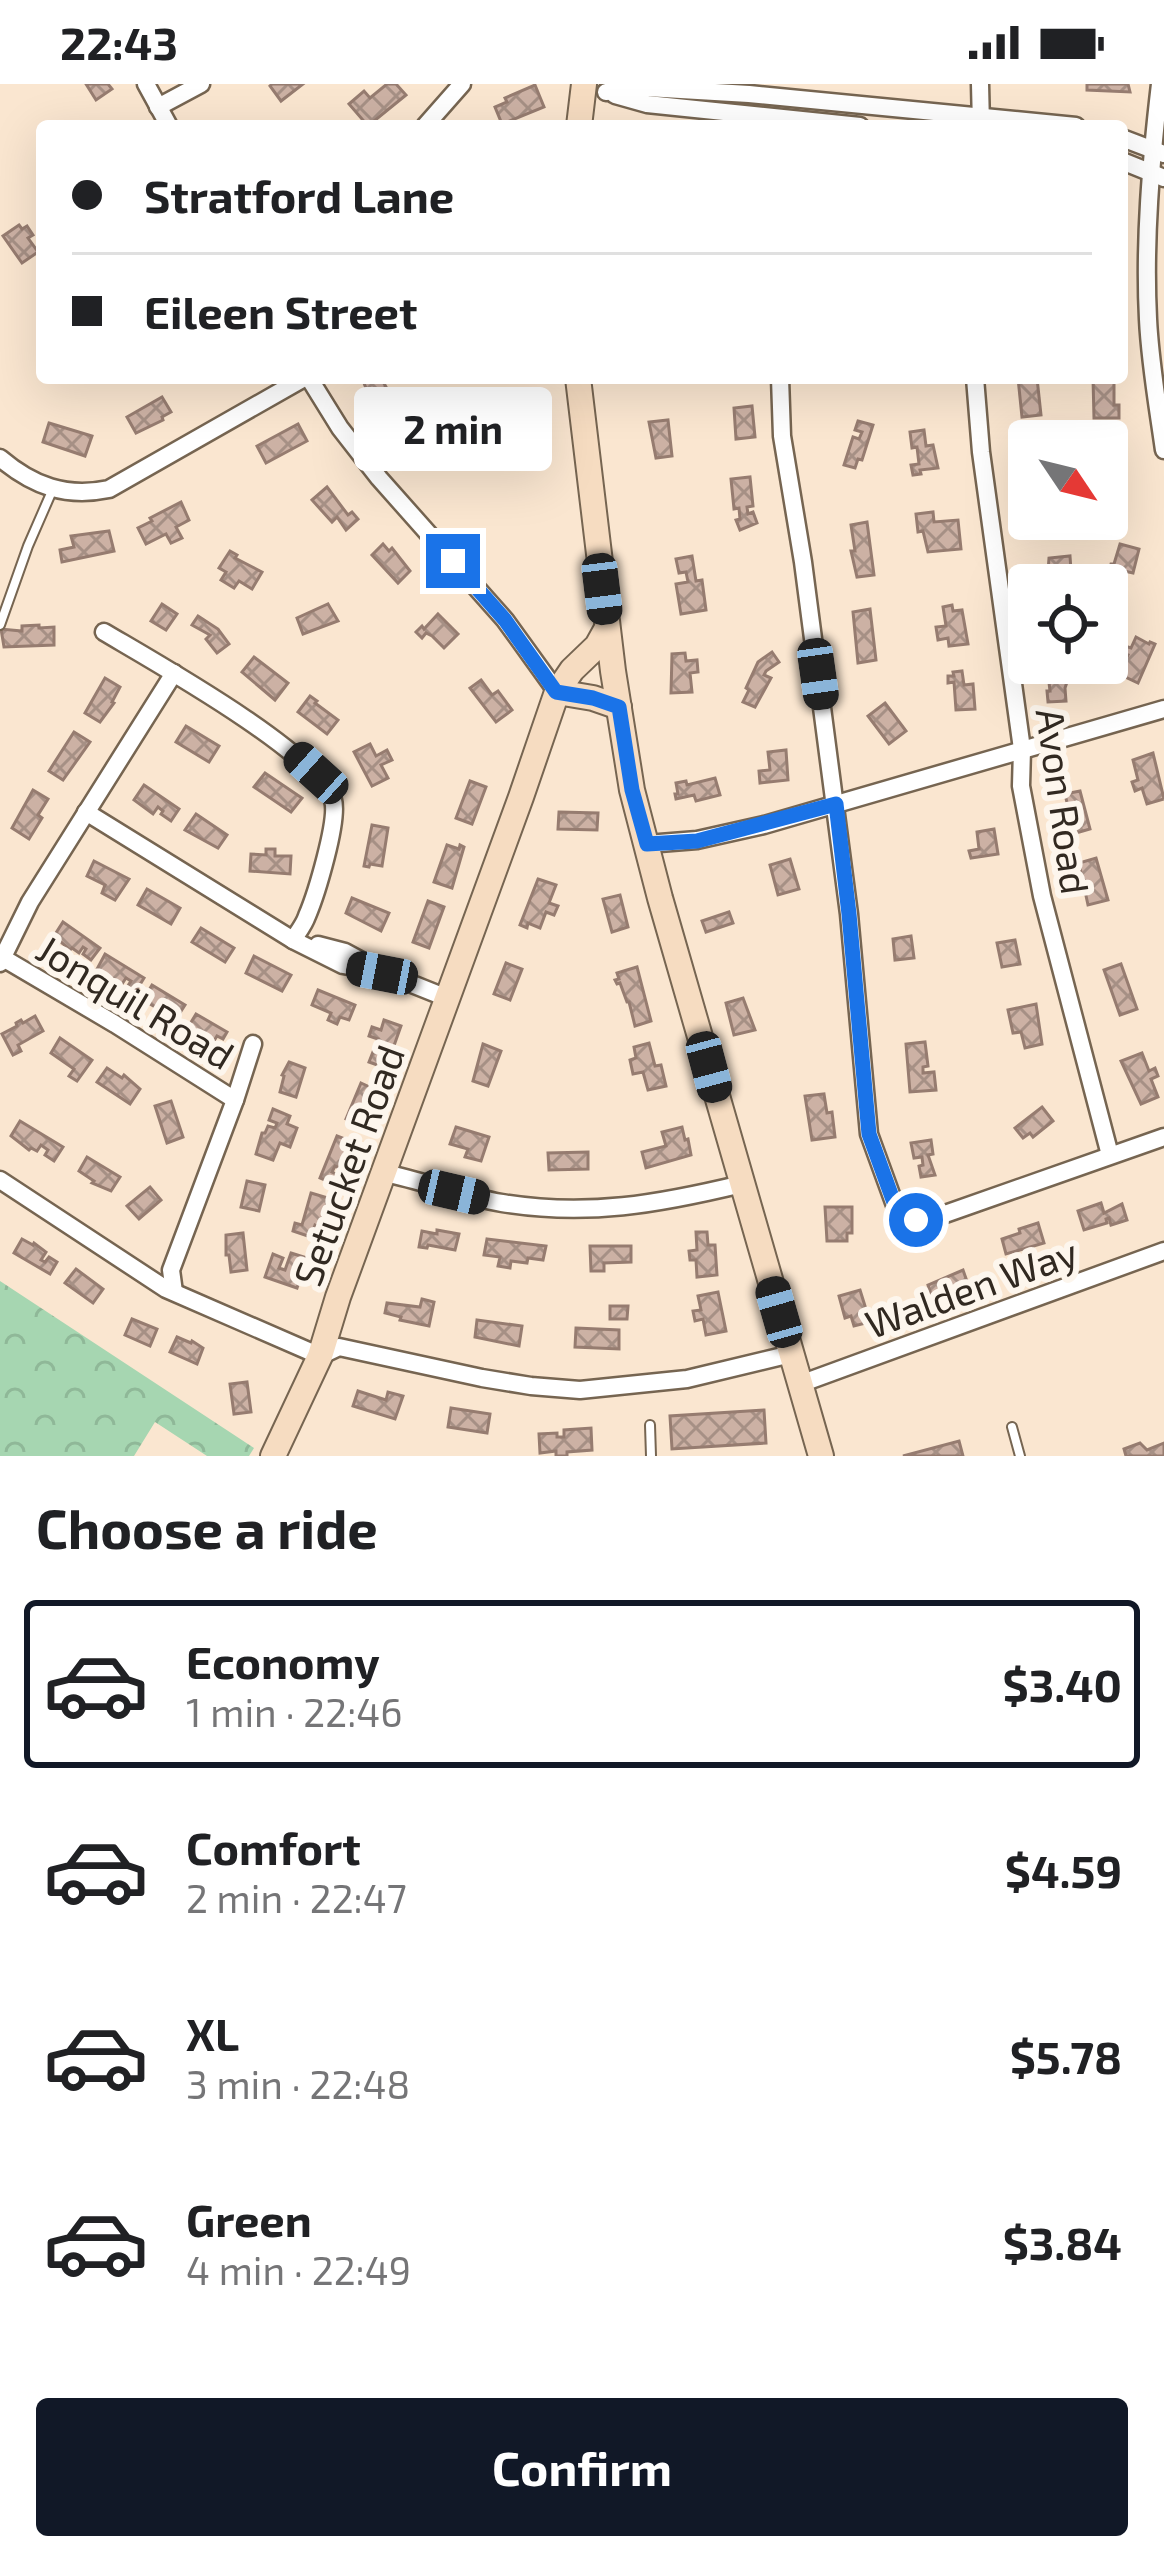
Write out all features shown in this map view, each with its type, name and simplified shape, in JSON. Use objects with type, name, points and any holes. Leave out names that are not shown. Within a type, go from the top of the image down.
[{"type":"main road","points":[[581,120],[594,87]]},
{"type":"main road","points":[[579,384],[607,628],[632,790],[800,1384],[814,1455]]},
{"type":"main road","name":"Setucket Road","points":[[273,1456],[320,1356],[556,692],[607,628]]},
{"type":"main road","points":[[556,692],[619,707]]},
{"type":"street","points":[[146,84],[166,120]]},
{"type":"street","points":[[158,106],[201,84]]},
{"type":"street","points":[[430,120],[462,84]]},
{"type":"street","points":[[980,84],[980,120]]},
{"type":"street","points":[[1160,84],[1148,317],[1164,450]]},
{"type":"street","points":[[594,87],[789,91],[968,120]]},
{"type":"street","points":[[594,87],[647,104],[763,120]]},
{"type":"street","points":[[1128,140],[1158,151]]},
{"type":"street","points":[[1128,163],[1157,175]]},
{"type":"street","points":[[0,458],[52,489],[89,493],[109,489],[295,384]]},
{"type":"street","points":[[310,384],[379,478],[505,620],[556,692]]},
{"type":"street","points":[[780,384],[782,436],[836,804],[869,1134],[896,1208],[916,1220],[944,1216],[1164,1137]]},
{"type":"street","name":"Avon Road","points":[[975,384],[1022,749],[1021,786],[1042,896],[1110,1155]]},
{"type":"street","points":[[104,632],[295,755],[316,773],[333,800],[332,831],[307,919],[293,940]]},
{"type":"street","points":[[1,961],[30,902],[174,673]]},
{"type":"street","points":[[647,844],[697,841],[1164,709]]},
{"type":"street","points":[[86,812],[293,940],[343,965],[382,973],[447,998]]},
{"type":"street","name":"Jonquil Road","points":[[1,961],[115,1024],[235,1100]]},
{"type":"street","points":[[174,1292],[171,1270],[253,1044]]},
{"type":"street","points":[[384,1173],[499,1202],[586,1210],[662,1203],[742,1184]]},
{"type":"street","points":[[0,1180],[140,1274],[320,1356],[339,1347],[460,1374],[580,1390],[687,1378],[791,1354]]},
{"type":"street","name":"Walden Way","points":[[800,1384],[1164,1251]]},
{"type":"lane","points":[[0,625],[52,489]]},
{"type":"lane","points":[[650,1425],[651,1456]]},
{"type":"lane","points":[[1012,1427],[1019,1456]]},
{"type":"green space","points":[[0,1281],[254,1448],[249,1456],[207,1456],[155,1422],[134,1456],[0,1456]]},
{"type":"building","points":[[86,84],[108,84],[112,89],[96,100]]},
{"type":"building","points":[[272,84],[303,84],[281,101]]},
{"type":"building","points":[[387,84],[396,84],[406,95],[375,120],[363,120],[349,104],[364,91],[370,98]]},
{"type":"building","points":[[1087,84],[1128,84],[1130,92],[1087,90]]},
{"type":"building","points":[[535,85],[544,107],[500,120],[495,107],[507,102],[505,98]]},
{"type":"building","points":[[19,225],[27,226],[36,253],[22,263],[3,236]]},
{"type":"building","points":[[364,384],[384,384],[386,387],[369,396]]},
{"type":"building","points":[[1019,384],[1038,384],[1041,415],[1022,417]]},
{"type":"building","points":[[1093,384],[1114,384],[1119,418],[1094,418]]},
{"type":"building","points":[[162,397],[171,412],[136,433],[127,417]]},
{"type":"building","points":[[752,406],[755,437],[736,439],[734,408]]},
{"type":"building","points":[[418,414],[437,436],[432,440],[438,448],[428,457],[403,428]]},
{"type":"building","points":[[668,420],[672,456],[656,458],[649,422]]},
{"type":"building","points":[[858,421],[873,425],[855,468],[844,465],[853,437],[859,439],[862,432],[855,430]]},
{"type":"building","points":[[49,423],[92,436],[85,456],[43,442]]},
{"type":"building","points":[[298,424],[307,441],[266,463],[257,446]]},
{"type":"building","points":[[924,430],[926,446],[933,445],[938,468],[913,475],[911,465],[919,464],[910,432]]},
{"type":"building","points":[[750,477],[753,506],[747,507],[748,514],[753,512],[757,523],[740,530],[731,479]]},
{"type":"building","points":[[327,487],[348,515],[352,512],[358,519],[346,530],[337,517],[332,522],[312,500]]},
{"type":"building","points":[[181,502],[189,520],[176,527],[182,538],[171,543],[166,534],[146,544],[138,528]]},
{"type":"building","points":[[933,512],[934,522],[958,520],[961,549],[928,552],[916,514]]},
{"type":"building","points":[[867,522],[874,575],[857,577],[851,525]]},
{"type":"building","points":[[109,531],[114,551],[62,562],[60,550],[74,547],[71,536]]},
{"type":"building","points":[[383,544],[410,571],[398,583],[372,555]]},
{"type":"building","points":[[1120,544],[1139,549],[1133,573],[1128,572],[1128,564],[1114,564]]},
{"type":"building","points":[[230,551],[262,572],[252,589],[239,581],[234,588],[221,580],[226,572],[219,568]]},
{"type":"building","points":[[692,556],[696,581],[702,580],[706,610],[681,614],[676,584],[688,582],[686,572],[679,573],[676,559]]},
{"type":"building","points":[[1070,556],[1071,564],[1049,564],[1049,558]]},
{"type":"building","points":[[162,604],[177,614],[166,630],[151,621]]},
{"type":"building","points":[[328,604],[338,621],[303,634],[297,618]]},
{"type":"building","points":[[952,605],[953,611],[962,610],[968,644],[949,646],[948,638],[938,640],[936,627],[946,626],[943,607]]},
{"type":"building","points":[[870,609],[876,660],[858,663],[853,612]]},
{"type":"building","points":[[438,614],[458,634],[444,648],[432,636],[426,633],[422,638],[416,632]]},
{"type":"building","points":[[198,616],[218,629],[229,644],[217,653],[206,639],[210,635],[192,625]]},
{"type":"building","points":[[22,626],[54,627],[54,645],[4,647],[1,629],[22,631]]},
{"type":"building","points":[[1136,637],[1155,644],[1138,683],[1128,678]]},
{"type":"building","points":[[772,652],[779,662],[766,671],[764,675],[771,678],[755,707],[743,702],[758,662]]},
{"type":"building","points":[[685,653],[686,661],[697,660],[698,672],[690,673],[692,692],[671,693],[672,654]]},
{"type":"building","points":[[254,657],[288,683],[275,700],[242,672]]},
{"type":"building","points":[[962,671],[964,685],[973,684],[975,709],[956,710],[954,682],[948,683],[948,676]]},
{"type":"building","points":[[105,678],[120,687],[100,722],[85,713]]},
{"type":"building","points":[[481,680],[492,695],[498,691],[512,710],[496,722],[470,688]]},
{"type":"building","points":[[1049,684],[1066,684],[1066,701],[1048,702]]},
{"type":"building","points":[[310,696],[338,720],[327,734],[298,712]]},
{"type":"building","points":[[885,703],[906,731],[889,744],[868,716]]},
{"type":"building","points":[[186,726],[219,746],[209,762],[176,742]]},
{"type":"building","points":[[74,732],[90,742],[63,780],[49,771]]},
{"type":"building","points":[[370,744],[376,756],[387,750],[392,760],[381,765],[388,778],[372,786],[354,752]]},
{"type":"building","points":[[786,750],[788,780],[760,783],[759,771],[770,770],[768,752]]},
{"type":"building","points":[[1153,753],[1164,799],[1147,804],[1142,788],[1135,791],[1132,782],[1138,780],[1133,760]]},
{"type":"building","points":[[265,773],[302,798],[291,812],[254,787]]},
{"type":"building","points":[[715,778],[720,795],[696,801],[694,795],[676,799],[676,783]]},
{"type":"building","points":[[470,781],[486,787],[472,824],[456,818]]},
{"type":"building","points":[[144,785],[179,809],[171,821],[158,807],[153,814],[134,800]]},
{"type":"building","points":[[33,790],[48,799],[29,839],[12,828]]},
{"type":"building","points":[[1080,791],[1090,829],[1073,834],[1065,794]]},
{"type":"building","points":[[559,812],[598,813],[597,830],[558,829]]},
{"type":"building","points":[[196,814],[227,835],[218,848],[185,830]]},
{"type":"building","points":[[372,825],[388,828],[382,866],[364,866]]},
{"type":"building","points":[[994,829],[998,854],[971,858],[969,851],[979,849],[977,832]]},
{"type":"building","points":[[447,845],[464,847],[452,888],[434,882]]},
{"type":"building","points":[[266,849],[275,849],[275,856],[291,856],[290,874],[250,871],[251,854],[266,855]]},
{"type":"building","points":[[1096,858],[1108,900],[1088,905],[1079,863]]},
{"type":"building","points":[[790,859],[799,889],[778,895],[770,865]]},
{"type":"building","points":[[94,861],[129,879],[115,900],[102,893],[105,885],[87,876]]},
{"type":"building","points":[[538,879],[556,885],[549,903],[558,906],[554,915],[546,912],[540,928],[528,923],[527,928],[520,925]]},
{"type":"building","points":[[147,889],[180,908],[171,924],[138,905]]},
{"type":"building","points":[[620,895],[628,927],[612,932],[603,899]]},
{"type":"building","points":[[352,898],[389,913],[381,931],[346,913]]},
{"type":"building","points":[[428,901],[444,907],[429,948],[413,942]]},
{"type":"building","points":[[729,912],[733,923],[706,932],[702,921]]},
{"type":"building","points":[[63,922],[100,948],[91,960],[83,954],[83,947],[79,953],[70,950],[54,936]]},
{"type":"building","points":[[201,928],[234,948],[225,962],[192,942]]},
{"type":"building","points":[[911,936],[914,958],[895,960],[893,939]]},
{"type":"building","points":[[1015,940],[1020,964],[1002,967],[997,943]]},
{"type":"building","points":[[105,954],[144,978],[136,991],[127,987],[131,981],[126,978],[122,984],[113,982],[97,969]]},
{"type":"building","points":[[254,956],[291,975],[282,991],[246,973]]},
{"type":"building","points":[[506,963],[522,969],[510,1000],[494,994]]},
{"type":"building","points":[[1121,964],[1137,1009],[1120,1015],[1104,970]]},
{"type":"building","points":[[637,967],[651,1021],[635,1026],[629,1002],[615,980],[617,973]]},
{"type":"building","points":[[152,985],[185,1005],[176,1019],[143,1000]]},
{"type":"building","points":[[318,990],[355,1005],[349,1020],[340,1017],[337,1024],[328,1020],[331,1013],[312,1005]]},
{"type":"building","points":[[743,998],[755,1030],[734,1035],[726,1003]]},
{"type":"building","points":[[1036,1004],[1042,1044],[1025,1048],[1021,1032],[1013,1033],[1008,1010]]},
{"type":"building","points":[[196,1014],[227,1032],[223,1039],[217,1036],[212,1044],[187,1029]]},
{"type":"building","points":[[35,1016],[43,1031],[18,1045],[21,1051],[13,1055],[2,1034]]},
{"type":"building","points":[[384,1020],[401,1026],[386,1068],[369,1062],[378,1039],[369,1036],[372,1027],[381,1030]]},
{"type":"building","points":[[60,1038],[92,1060],[77,1081],[69,1076],[74,1069],[51,1053]]},
{"type":"building","points":[[925,1042],[928,1066],[923,1073],[934,1072],[936,1090],[910,1092],[906,1044]]},
{"type":"building","points":[[649,1043],[666,1086],[648,1090],[643,1072],[633,1074],[630,1060],[636,1058],[634,1047]]},
{"type":"building","points":[[483,1044],[501,1051],[488,1086],[473,1081]]},
{"type":"building","points":[[1142,1053],[1149,1071],[1155,1068],[1158,1076],[1151,1079],[1158,1097],[1141,1104],[1121,1061]]},
{"type":"building","points":[[289,1062],[305,1068],[296,1097],[280,1092]]},
{"type":"building","points":[[107,1068],[140,1089],[130,1104],[97,1082]]},
{"type":"building","points":[[361,1083],[376,1090],[361,1125],[346,1119]]},
{"type":"building","points":[[824,1094],[835,1137],[812,1140],[805,1096]]},
{"type":"building","points":[[171,1101],[183,1137],[167,1143],[155,1106]]},
{"type":"building","points":[[1042,1107],[1053,1121],[1033,1137],[1030,1133],[1023,1138],[1015,1128]]},
{"type":"building","points":[[273,1109],[290,1116],[287,1124],[297,1128],[290,1147],[280,1143],[273,1160],[256,1154],[262,1133],[277,1123],[269,1120]]},
{"type":"building","points":[[20,1121],[63,1147],[54,1161],[41,1145],[37,1151],[29,1150],[11,1136]]},
{"type":"building","points":[[456,1127],[489,1137],[481,1161],[465,1157],[468,1149],[450,1144]]},
{"type":"building","points":[[682,1127],[691,1155],[646,1168],[642,1152],[666,1146],[662,1132]]},
{"type":"building","points":[[337,1136],[353,1142],[342,1169],[335,1166],[332,1172],[338,1175],[334,1184],[320,1178]]},
{"type":"building","points":[[931,1140],[933,1154],[928,1155],[935,1175],[921,1177],[922,1157],[914,1158],[911,1143]]},
{"type":"building","points":[[588,1152],[588,1169],[549,1170],[548,1153]]},
{"type":"building","points":[[87,1157],[120,1177],[111,1191],[79,1171]]},
{"type":"building","points":[[247,1181],[265,1185],[259,1211],[241,1207]]},
{"type":"building","points":[[150,1187],[161,1200],[139,1219],[127,1206]]},
{"type":"building","points":[[311,1193],[328,1198],[324,1219],[319,1227],[315,1225],[311,1237],[293,1231],[295,1223],[302,1225]]},
{"type":"building","points":[[1101,1203],[1104,1213],[1122,1204],[1127,1220],[1111,1225],[1109,1218],[1107,1223],[1084,1230],[1078,1211]]},
{"type":"building","points":[[825,1207],[852,1207],[852,1233],[847,1233],[847,1241],[827,1241]]},
{"type":"building","points":[[1038,1223],[1044,1243],[1006,1254],[1002,1239]]},
{"type":"building","points":[[437,1230],[459,1234],[455,1250],[419,1247],[422,1231],[437,1234]]},
{"type":"building","points":[[696,1232],[707,1232],[708,1245],[715,1245],[717,1275],[697,1277],[696,1260],[690,1260],[689,1251],[697,1250]]},
{"type":"building","points":[[243,1233],[247,1270],[231,1272],[226,1235]]},
{"type":"building","points":[[22,1239],[46,1252],[41,1260],[49,1257],[57,1262],[50,1274],[14,1253]]},
{"type":"building","points":[[487,1239],[546,1246],[543,1260],[528,1258],[527,1263],[511,1261],[510,1268],[498,1266],[500,1257],[484,1255]]},
{"type":"building","points":[[590,1246],[631,1246],[631,1262],[604,1263],[604,1271],[591,1271]]},
{"type":"building","points":[[291,1253],[307,1258],[297,1288],[265,1277],[273,1254],[283,1258],[279,1268],[285,1270]]},
{"type":"building","points":[[76,1269],[103,1289],[93,1303],[65,1283]]},
{"type":"building","points":[[963,1270],[969,1287],[955,1292],[959,1303],[946,1307],[942,1297],[933,1301],[928,1285]]},
{"type":"building","points":[[860,1290],[870,1322],[854,1326],[851,1316],[845,1318],[839,1296]]},
{"type":"building","points":[[718,1292],[726,1331],[706,1335],[703,1319],[695,1321],[693,1311],[701,1310],[698,1296]]},
{"type":"building","points":[[422,1299],[434,1302],[429,1326],[385,1313],[387,1303],[420,1307]]},
{"type":"building","points":[[610,1306],[628,1306],[627,1319],[610,1319]]},
{"type":"building","points":[[132,1319],[157,1329],[150,1346],[125,1335]]},
{"type":"building","points":[[477,1320],[522,1326],[519,1346],[475,1337]]},
{"type":"building","points":[[576,1328],[619,1330],[619,1349],[575,1347]]},
{"type":"building","points":[[177,1337],[203,1348],[197,1364],[170,1352]]},
{"type":"building","points":[[247,1382],[251,1412],[234,1414],[230,1384]]},
{"type":"building","points":[[358,1391],[386,1400],[388,1392],[403,1396],[395,1419],[353,1406]]},
{"type":"building","points":[[451,1408],[490,1414],[487,1433],[448,1427]]},
{"type":"building","points":[[764,1410],[766,1443],[672,1449],[670,1416]]},
{"type":"building","points":[[591,1428],[592,1450],[567,1452],[567,1456],[556,1456],[556,1451],[540,1453],[539,1434],[564,1437],[564,1430]]},
{"type":"building","points":[[959,1441],[963,1456],[903,1456]]},
{"type":"building","points":[[1140,1443],[1147,1450],[1164,1443],[1164,1456],[1126,1456],[1124,1449]]},
{"type":"route","points":[[453,561],[505,620],[556,692],[619,707],[632,790],[647,844],[697,841],[836,804],[869,1134],[896,1208],[916,1220]]}]
